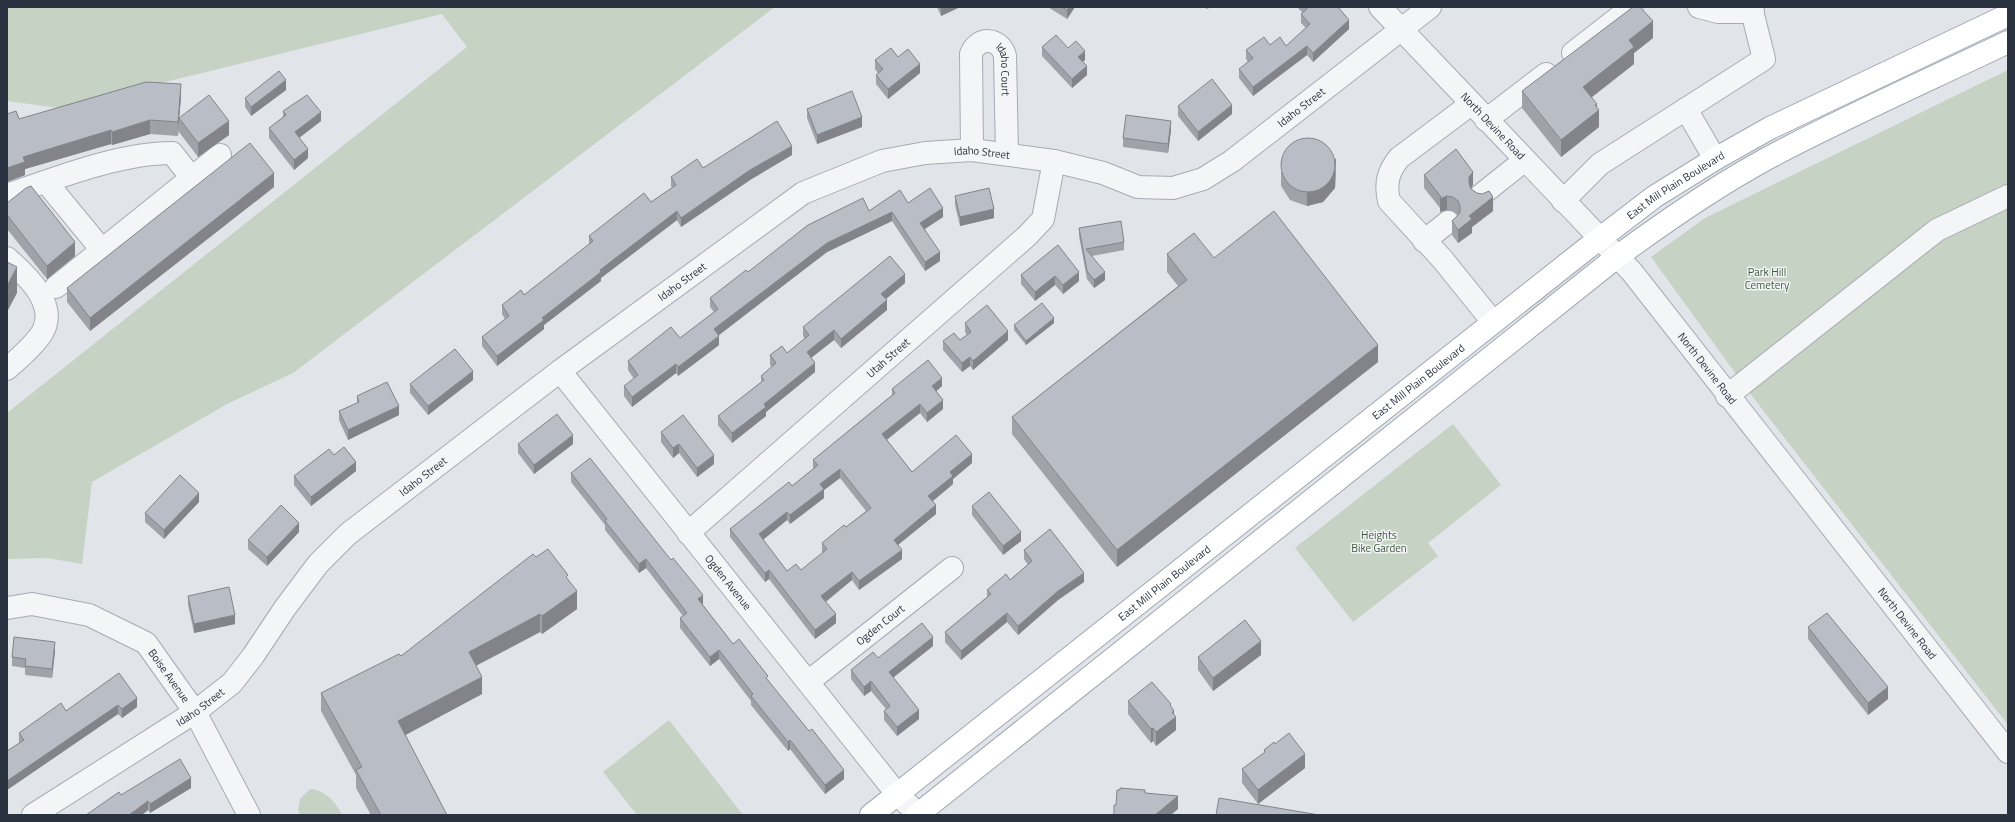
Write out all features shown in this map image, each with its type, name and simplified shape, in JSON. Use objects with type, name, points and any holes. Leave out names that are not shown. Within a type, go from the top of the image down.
[{"type":"main road","name":"East Mill Plain Boulevard","points":[[871,815],[1493,322],[1654,197],[1715,159],[1770,128],[2008,15]]},
{"type":"main road","points":[[915,815],[1618,256],[1673,216],[1730,180],[1789,147],[2008,42]]},
{"type":"main road","points":[[1367,457],[1364,445],[1369,437],[1455,368],[1470,341]]},
{"type":"main road","points":[[1241,557],[1237,544],[1311,483],[1328,454]]},
{"type":"street","name":"North Devine Road","points":[[1380,7],[1563,201],[1618,256],[1638,279],[1727,396],[2008,752]]},
{"type":"street","name":"Idaho Street","points":[[33,815],[195,712],[232,683],[253,656],[285,608],[318,564],[348,534],[560,371],[803,193],[882,161],[925,153],[972,150],[1054,161],[1103,173],[1138,187],[1173,188],[1203,178],[1232,161],[1430,7]]},
{"type":"street","points":[[1486,120],[1632,7]]},
{"type":"street","points":[[1563,201],[1600,164],[1764,59],[1752,9],[1718,12],[1699,7]]},
{"type":"street","name":"Idaho Court","points":[[972,150],[971,54],[976,45],[986,41],[991,41],[1000,46],[1005,56],[1007,154]]},
{"type":"street","points":[[1471,104],[1399,158],[1392,167],[1387,178],[1386,189],[1389,201],[1443,260],[1493,322]]},
{"type":"street","points":[[1686,109],[1715,159]]},
{"type":"street","points":[[7,195],[92,168],[152,153],[172,153],[191,177]]},
{"type":"street","points":[[56,287],[220,155]]},
{"type":"street","points":[[1481,195],[1525,160]]},
{"type":"street","name":"Utah Street","points":[[688,533],[1027,236],[1042,219],[1054,161]]},
{"type":"street","points":[[46,182],[102,250]]},
{"type":"street","points":[[1727,396],[1937,230],[2008,196]]},
{"type":"street","points":[[1424,241],[1448,222]]},
{"type":"street","points":[[7,258],[22,272],[41,295],[46,307],[43,332],[33,344],[7,369]]},
{"type":"street","name":"Ogden Avenue","points":[[560,371],[915,815]]},
{"type":"street","name":"Ogden Court","points":[[808,682],[952,568]]},
{"type":"street","name":"Boise Avenue","points":[[7,608],[32,604],[89,615],[146,643],[195,712],[249,815]]},
{"type":"green space","points":[[7,7],[775,7],[293,373],[227,404],[92,482],[82,564],[48,558],[7,559],[7,413],[467,47],[442,14],[59,108],[7,101]]},
{"type":"green space","name":"Park Hill Cemetery","points":[[2008,70],[2008,725],[1752,396],[1651,257],[1705,218]]},
{"type":"green space","name":"Heights Bike Garden","points":[[1453,424],[1501,485],[1428,543],[1438,556],[1353,622],[1295,548]]},
{"type":"green space","points":[[669,720],[743,815],[637,815],[603,772]]},
{"type":"green space","points":[[310,789],[325,794],[333,801],[342,815],[300,815],[298,810],[300,799]]},
{"type":"building","points":[[1062,7],[1069,7],[1067,10]]},
{"type":"building","points":[[1306,7],[1338,7],[1349,20],[1313,53],[1307,46],[1253,87],[1239,69],[1253,58],[1246,50],[1264,37],[1270,45],[1280,37],[1286,46],[1310,24],[1301,14],[1307,9]]},
{"type":"building","points":[[1633,7],[1640,7],[1653,21],[1629,40],[1634,47],[1583,87],[1597,104],[1595,105],[1599,110],[1561,140],[1522,91]]},
{"type":"building","points":[[1056,35],[1068,48],[1076,41],[1085,51],[1078,57],[1087,66],[1072,79],[1042,47]]},
{"type":"building","points":[[891,48],[898,57],[908,49],[920,64],[888,89],[876,75],[883,69],[875,60]]},
{"type":"building","points":[[279,71],[286,80],[251,107],[245,98]]},
{"type":"building","points":[[1212,79],[1232,105],[1198,132],[1178,106]]},
{"type":"building","points":[[146,82],[181,84],[178,122],[150,120],[112,132],[111,130],[23,157],[25,162],[7,168],[7,114],[16,111],[19,119]]},
{"type":"building","points":[[852,91],[862,117],[817,135],[807,109]]},
{"type":"building","points":[[209,95],[229,121],[198,143],[179,118]]},
{"type":"building","points":[[307,95],[321,112],[295,132],[308,149],[294,160],[269,128],[286,115],[283,111]]},
{"type":"building","points":[[1126,115],[1171,121],[1168,144],[1123,138]]},
{"type":"building","points":[[777,121],[792,146],[750,170],[681,218],[677,211],[600,270],[601,272],[542,318],[544,320],[497,356],[482,337],[509,316],[502,305],[521,290],[524,295],[593,241],[589,236],[644,193],[651,202],[676,185],[671,177],[697,159],[703,168]]},
{"type":"building","points":[[1303,138],[1313,138],[1323,142],[1331,150],[1335,160],[1335,170],[1331,180],[1323,188],[1313,192],[1303,192],[1293,188],[1285,180],[1281,170],[1281,160],[1285,150],[1293,142]]},
{"type":"building","points":[[250,143],[274,173],[90,318],[67,288]]},
{"type":"building","points":[[1456,149],[1473,172],[1469,177],[1471,189],[1482,194],[1489,191],[1493,197],[1469,216],[1472,219],[1458,230],[1452,221],[1460,213],[1458,201],[1453,197],[1447,196],[1440,199],[1441,197],[1424,175]]},
{"type":"building","points":[[31,186],[75,242],[47,266],[7,215],[7,203],[26,188]]},
{"type":"building","points":[[930,188],[943,208],[920,223],[940,252],[925,262],[892,212],[827,243],[714,329],[719,336],[678,367],[676,364],[632,397],[624,386],[638,375],[628,361],[671,327],[680,338],[718,309],[710,298],[746,270],[748,272],[808,225],[863,198],[869,211],[900,190],[908,203]]},
{"type":"building","points":[[989,188],[994,209],[960,217],[955,196]]},
{"type":"building","points":[[1274,211],[1378,345],[1117,550],[1012,417],[1187,280],[1167,254],[1194,233],[1214,258]]},
{"type":"building","points":[[1121,221],[1124,242],[1086,249],[1105,272],[1094,280],[1087,271],[1079,228]]},
{"type":"building","points":[[1058,245],[1079,272],[1063,285],[1055,276],[1035,292],[1021,275]]},
{"type":"building","points":[[890,256],[905,274],[881,294],[887,300],[841,339],[834,330],[807,352],[815,363],[764,404],[766,407],[732,433],[718,416],[764,380],[761,376],[776,363],[770,355],[782,346],[787,353],[809,335],[803,327]]},
{"type":"building","points":[[7,262],[17,267],[7,286]]},
{"type":"building","points":[[1042,303],[1054,318],[1026,341],[1014,325]]},
{"type":"building","points":[[987,305],[1008,331],[973,361],[970,357],[962,363],[943,341],[954,333],[960,340],[971,332],[965,323]]},
{"type":"building","points":[[455,349],[473,371],[428,406],[410,384]]},
{"type":"building","points":[[928,360],[942,378],[932,386],[943,400],[927,413],[920,404],[882,434],[912,472],[956,435],[972,454],[950,472],[953,476],[928,496],[936,505],[894,540],[902,550],[859,581],[852,572],[821,596],[836,614],[815,630],[769,570],[765,573],[730,529],[789,482],[792,486],[818,465],[813,460],[895,393],[892,389]],"holes":[[[840,469],[871,508],[846,527],[844,525],[822,543],[827,549],[801,570],[796,564],[787,571],[759,534],[787,512],[790,515],[824,489],[820,484]]]},
{"type":"building","points":[[387,382],[399,406],[348,430],[339,411],[359,402],[357,396]]},
{"type":"building","points":[[557,414],[573,435],[534,465],[518,444]]},
{"type":"building","points":[[683,415],[714,455],[697,468],[679,444],[673,448],[661,432]]},
{"type":"building","points":[[344,447],[356,462],[311,497],[294,476],[329,449],[334,455]]},
{"type":"building","points":[[590,458],[671,560],[673,558],[703,595],[698,599],[733,644],[739,639],[768,676],[766,678],[809,731],[812,729],[844,770],[825,785],[790,740],[788,742],[751,696],[753,694],[719,650],[710,657],[680,618],[687,613],[646,559],[639,564],[605,521],[607,519],[571,473]]},
{"type":"building","points":[[180,475],[199,493],[164,530],[145,513]]},
{"type":"building","points":[[989,492],[1021,532],[1003,546],[972,506]]},
{"type":"building","points":[[281,505],[299,523],[267,557],[248,540]]},
{"type":"building","points":[[1050,529],[1084,573],[1058,591],[1018,626],[1007,613],[961,651],[945,632],[991,594],[987,590],[1006,574],[1010,580],[1032,561],[1024,550]]},
{"type":"building","points":[[548,549],[568,575],[566,577],[577,591],[542,616],[540,614],[469,652],[482,677],[398,721],[447,815],[381,815],[356,770],[362,767],[321,693],[399,654],[401,656],[533,554],[536,557]]},
{"type":"building","points":[[229,587],[235,615],[194,624],[188,596]]},
{"type":"building","points":[[1827,613],[1888,687],[1868,703],[1808,627]]},
{"type":"building","points":[[1245,620],[1261,641],[1213,678],[1198,657]]},
{"type":"building","points":[[922,623],[933,637],[889,672],[919,710],[897,727],[884,711],[890,706],[871,681],[864,687],[851,670],[873,652],[878,658]]},
{"type":"building","points":[[14,637],[55,642],[52,669],[25,666],[26,659],[12,657]]},
{"type":"building","points":[[119,673],[137,698],[122,709],[118,705],[7,781],[7,751],[24,740],[19,733],[61,703],[66,711]]},
{"type":"building","points":[[1152,682],[1171,704],[1170,705],[1174,711],[1172,712],[1176,717],[1156,732],[1153,728],[1151,729],[1128,701]]},
{"type":"building","points":[[1289,733],[1305,754],[1258,790],[1242,769],[1265,752],[1264,750],[1274,742],[1275,744]]},
{"type":"building","points":[[180,759],[191,778],[150,804],[148,801],[129,815],[86,815],[119,792],[121,795]]},
{"type":"building","points":[[1120,788],[1145,790],[1145,793],[1178,796],[1155,815],[1114,815],[1117,790],[1120,790]]},
{"type":"building","points":[[1219,798],[1319,815],[1216,815]]}]
